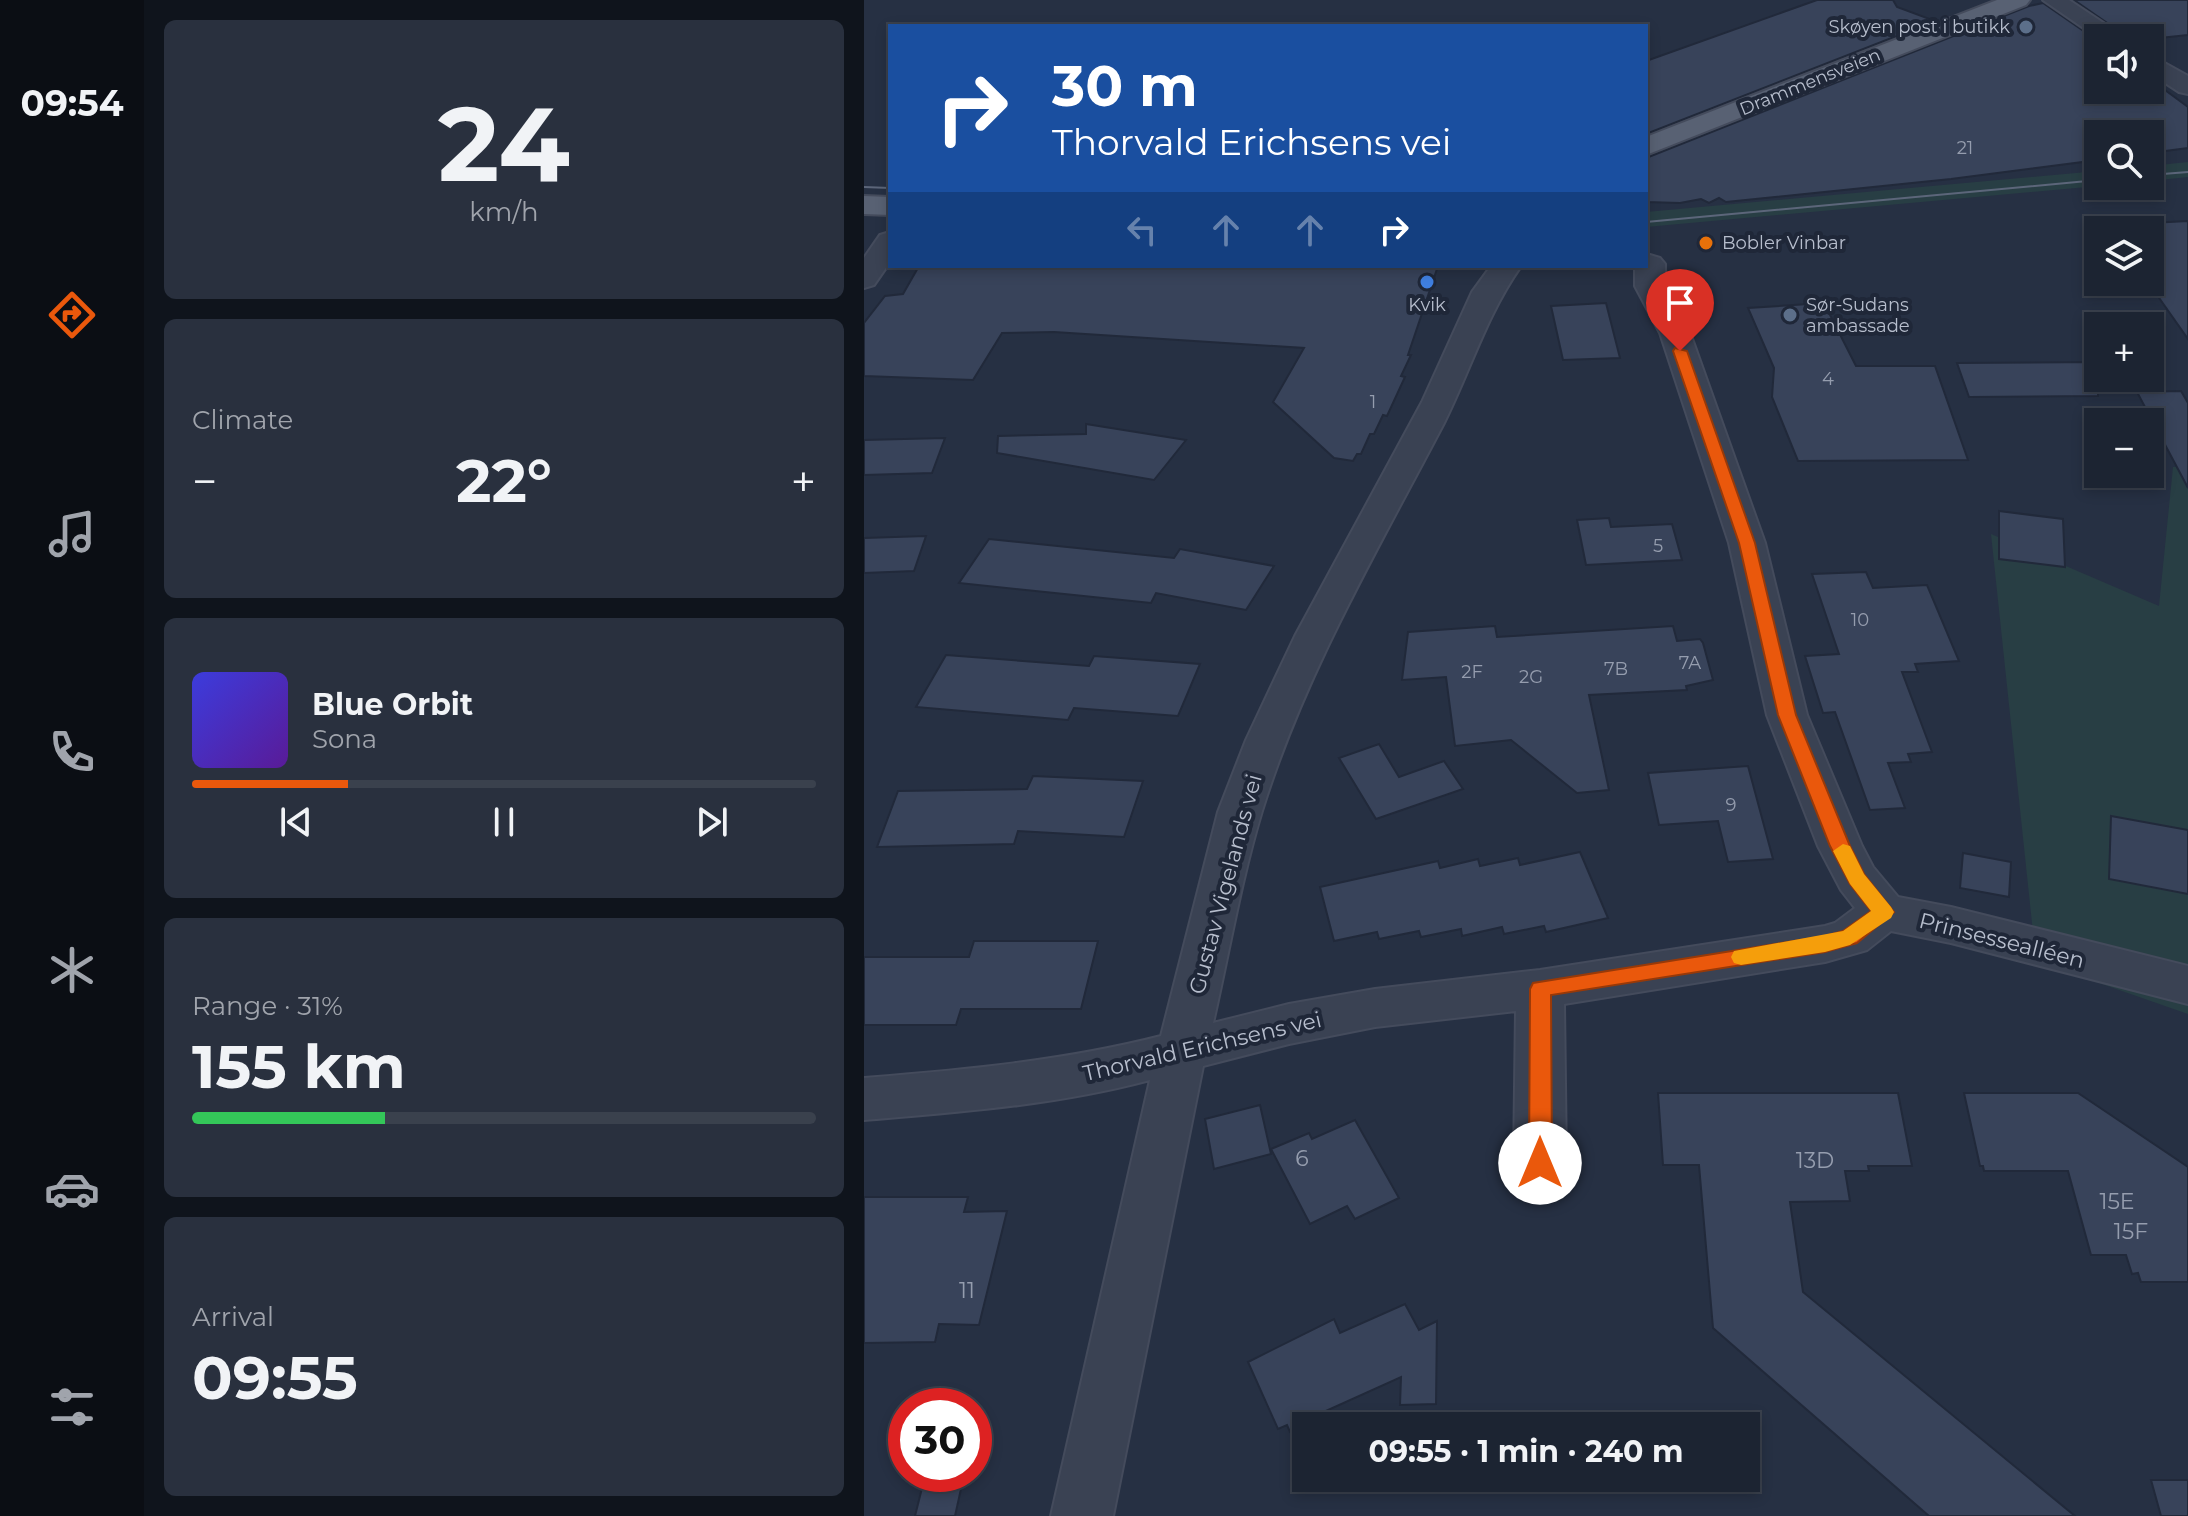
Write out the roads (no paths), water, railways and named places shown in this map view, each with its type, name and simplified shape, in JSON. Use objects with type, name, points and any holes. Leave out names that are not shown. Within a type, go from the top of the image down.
[{"type":"main road","name":"Drammensveien","points":[[1648,123],[1968,0]]},
{"type":"main road","name":"Drammensveien","points":[[1648,146],[2018,0]]},
{"type":"main road","points":[[864,205],[888,206]]},
{"type":"street","points":[[2054,0],[2092,24]]},
{"type":"street","points":[[2164,71],[2188,87]]},
{"type":"street","points":[[864,279],[888,244]]},
{"type":"street","points":[[1650,264],[1650,286],[1675,333],[1747,543],[1787,715],[1840,846],[1857,878],[1884,912]]},
{"type":"street","name":"Gustav Vigelands vei","points":[[1082,1516],[1181,1054],[1240,812],[1267,740],[1314,636],[1438,402],[1487,275]]},
{"type":"street","name":"Prinsessealléen","points":[[1884,912],[1951,925],[2188,985]]},
{"type":"street","name":"Thorvald Erichsens vei","points":[[864,1099],[999,1088],[1101,1072],[1289,1024],[1375,1008],[1540,989],[1825,944],[1850,937],[1884,912]]},
{"type":"street","points":[[1537,1172],[1540,1163],[1540,989]]},
{"type":"tram line","points":[[2164,174],[2188,172]]},
{"type":"tram line","points":[[1648,222],[2084,181]]},
{"type":"tram line","points":[[864,187],[888,188]]},
{"type":"place","name":"Skøyen post i butikk","points":[[2026,27]]},
{"type":"place","name":"Bobler Vinbar","points":[[1706,243]]},
{"type":"place","name":"Kvik","points":[[1427,282]]},
{"type":"place","name":"Sør-Sudans ambassade","points":[[1790,315]]}]
